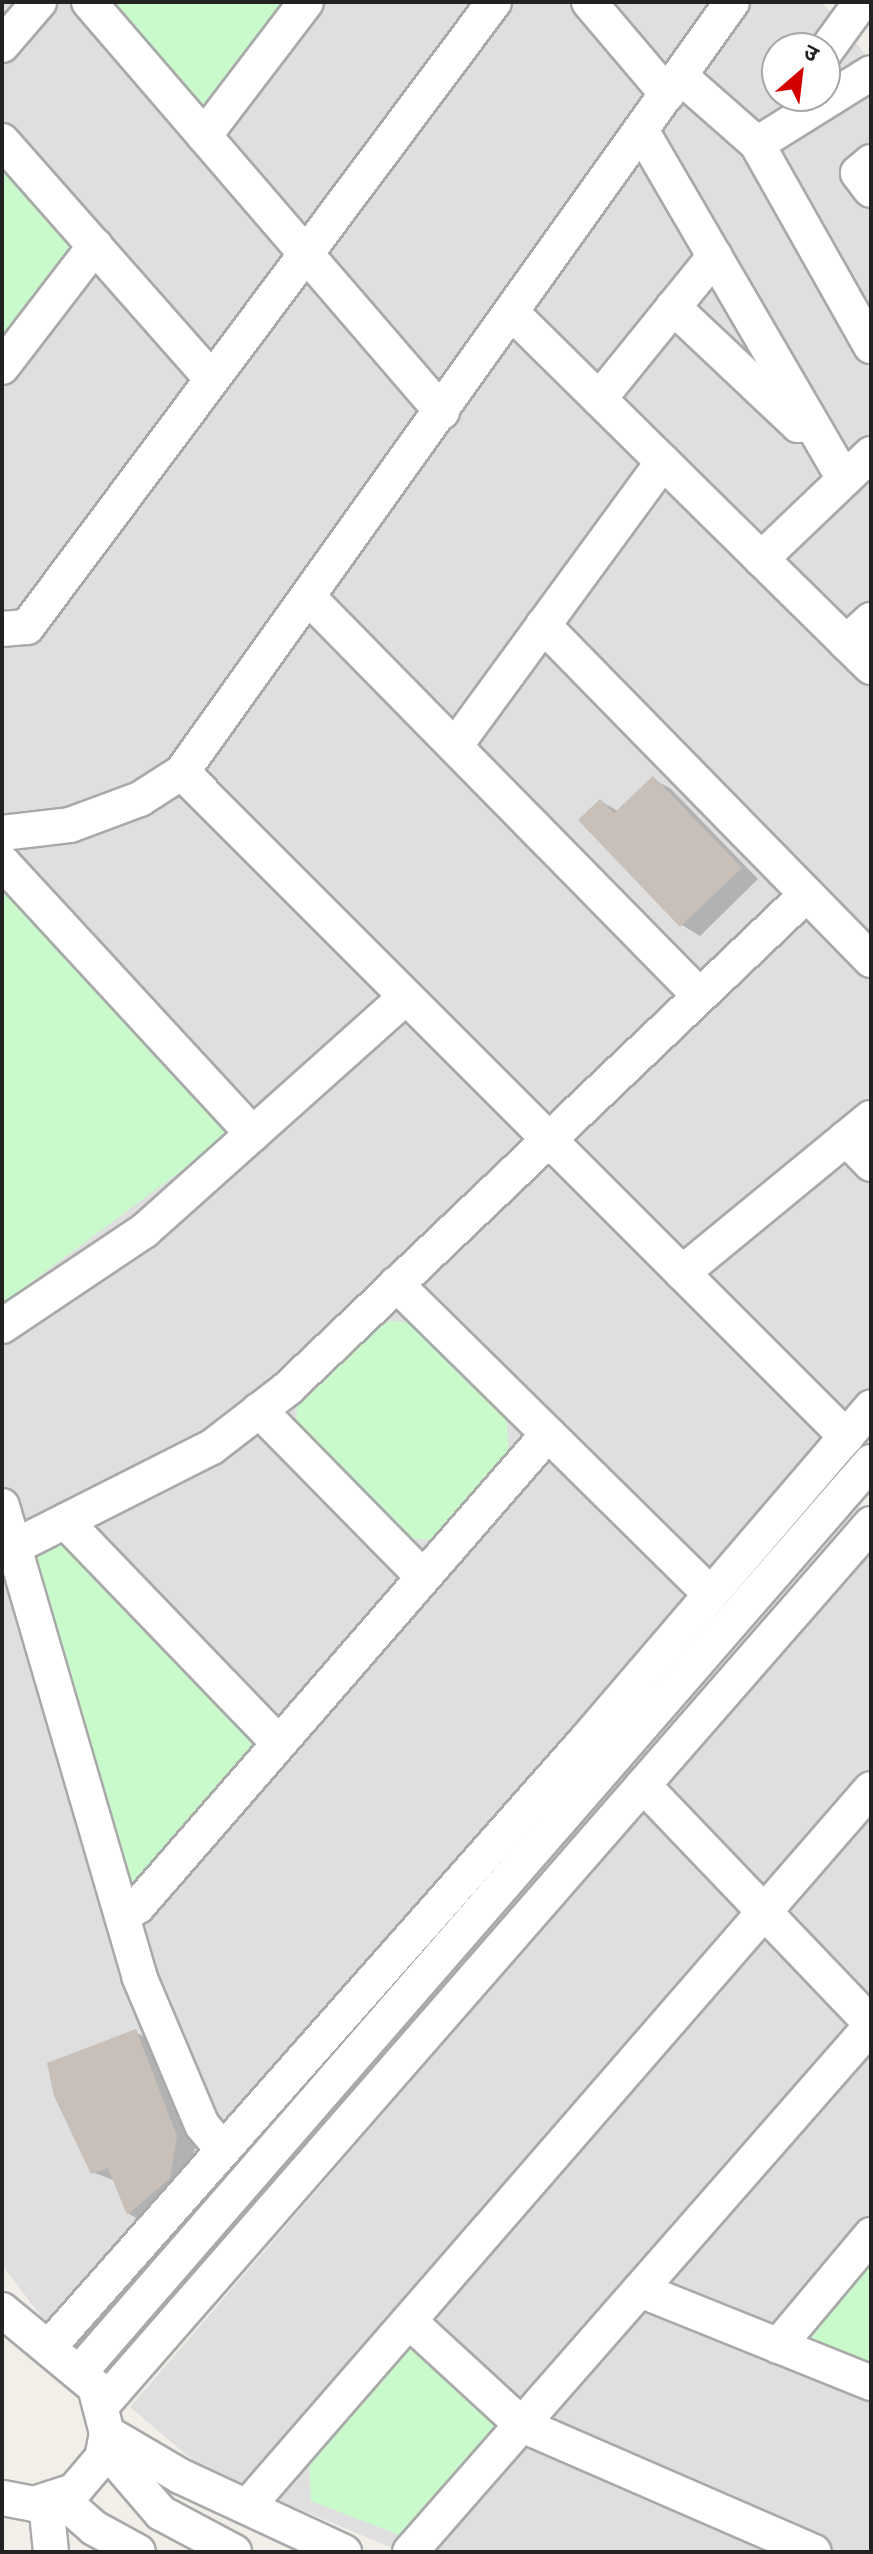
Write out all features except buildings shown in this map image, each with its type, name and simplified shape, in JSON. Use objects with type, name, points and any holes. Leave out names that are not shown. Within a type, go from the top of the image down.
[{"type":"street","points":[[2,45],[39,2]]},
{"type":"street","points":[[89,2],[442,412]]},
{"type":"street","points":[[204,136],[306,2]]},
{"type":"street","points":[[2,629],[27,627],[494,2]]},
{"type":"street","points":[[589,2],[673,85],[757,144],[871,346]]},
{"type":"street","points":[[2,833],[70,825],[140,799],[182,772],[732,2]]},
{"type":"street","points":[[841,34],[860,12]]},
{"type":"street","points":[[841,87],[871,73]]},
{"type":"street","points":[[757,144],[790,112]]},
{"type":"street","points":[[641,130],[843,477]]},
{"type":"street","points":[[2,141],[212,379]]},
{"type":"street","points":[[871,162],[858,173],[871,190]]},
{"type":"street","points":[[2,367],[95,246]]},
{"type":"street","points":[[599,399],[715,256]]},
{"type":"street","points":[[673,307],[798,425],[811,421]]},
{"type":"street","points":[[512,313],[871,667]]},
{"type":"street","points":[[761,559],[843,477],[871,454]]},
{"type":"street","points":[[455,746],[663,462]]},
{"type":"street","points":[[309,598],[699,995]]},
{"type":"street","points":[[846,643],[871,620]]},
{"type":"street","points":[[543,625],[871,960]]},
{"type":"street","points":[[182,772],[846,1437]]},
{"type":"street","points":[[2,862],[253,1134]]},
{"type":"street","points":[[8,1550],[212,1447],[259,1410],[806,895]]},
{"type":"street","points":[[2,1326],[144,1231],[406,997]]},
{"type":"street","points":[[682,1273],[858,1128],[871,1164]]},
{"type":"street","points":[[396,1284],[710,1594]]},
{"type":"street","points":[[49,2347],[871,1407]]},
{"type":"street","points":[[259,1410],[423,1577]]},
{"type":"street","points":[[122,1916],[138,1906],[548,1434]]},
{"type":"street","points":[[79,2373],[871,1462]]},
{"type":"street","points":[[2,1506],[8,1550],[139,1976],[202,2125],[223,2150]]},
{"type":"street","points":[[65,1521],[279,1743]]},
{"type":"street","points":[[2,2498],[26,2504],[53,2500],[88,2479],[105,2428],[643,1785],[871,1524]]},
{"type":"street","points":[[410,2552],[871,2025],[643,1785]]},
{"type":"street","points":[[247,2507],[871,1789]]},
{"type":"street","points":[[778,2346],[871,2235]]},
{"type":"street","points":[[640,2290],[871,2383]]},
{"type":"street","points":[[2,2310],[79,2373],[105,2428],[161,2513],[234,2552]]},
{"type":"street","points":[[409,2321],[522,2425],[814,2552]]},
{"type":"street","points":[[105,2428],[180,2476],[344,2552]]},
{"type":"street","points":[[51,2552],[53,2500]]},
{"type":"street","points":[[53,2500],[94,2528],[138,2552]]},
{"type":"shaded area","points":[[2,2],[822,2],[871,61],[871,1389],[50,2328],[2,2265]]},
{"type":"shaded area","points":[[871,1548],[871,2552],[402,2552],[203,2469],[130,2407]]},
{"type":"green space","points":[[107,2],[290,2],[205,112]]},
{"type":"green space","points":[[2,158],[78,246],[2,343]]},
{"type":"green space","points":[[2,888],[229,1135],[2,1304]]},
{"type":"green space","points":[[378,1321],[415,1322],[506,1412],[509,1454],[432,1540],[400,1538],[295,1433],[298,1398]]},
{"type":"green space","points":[[64,1539],[258,1745],[127,1888],[27,1557]]},
{"type":"green space","points":[[871,2257],[871,2366],[809,2338]]},
{"type":"green space","points":[[415,2342],[504,2423],[402,2536],[311,2501],[309,2461]]}]
